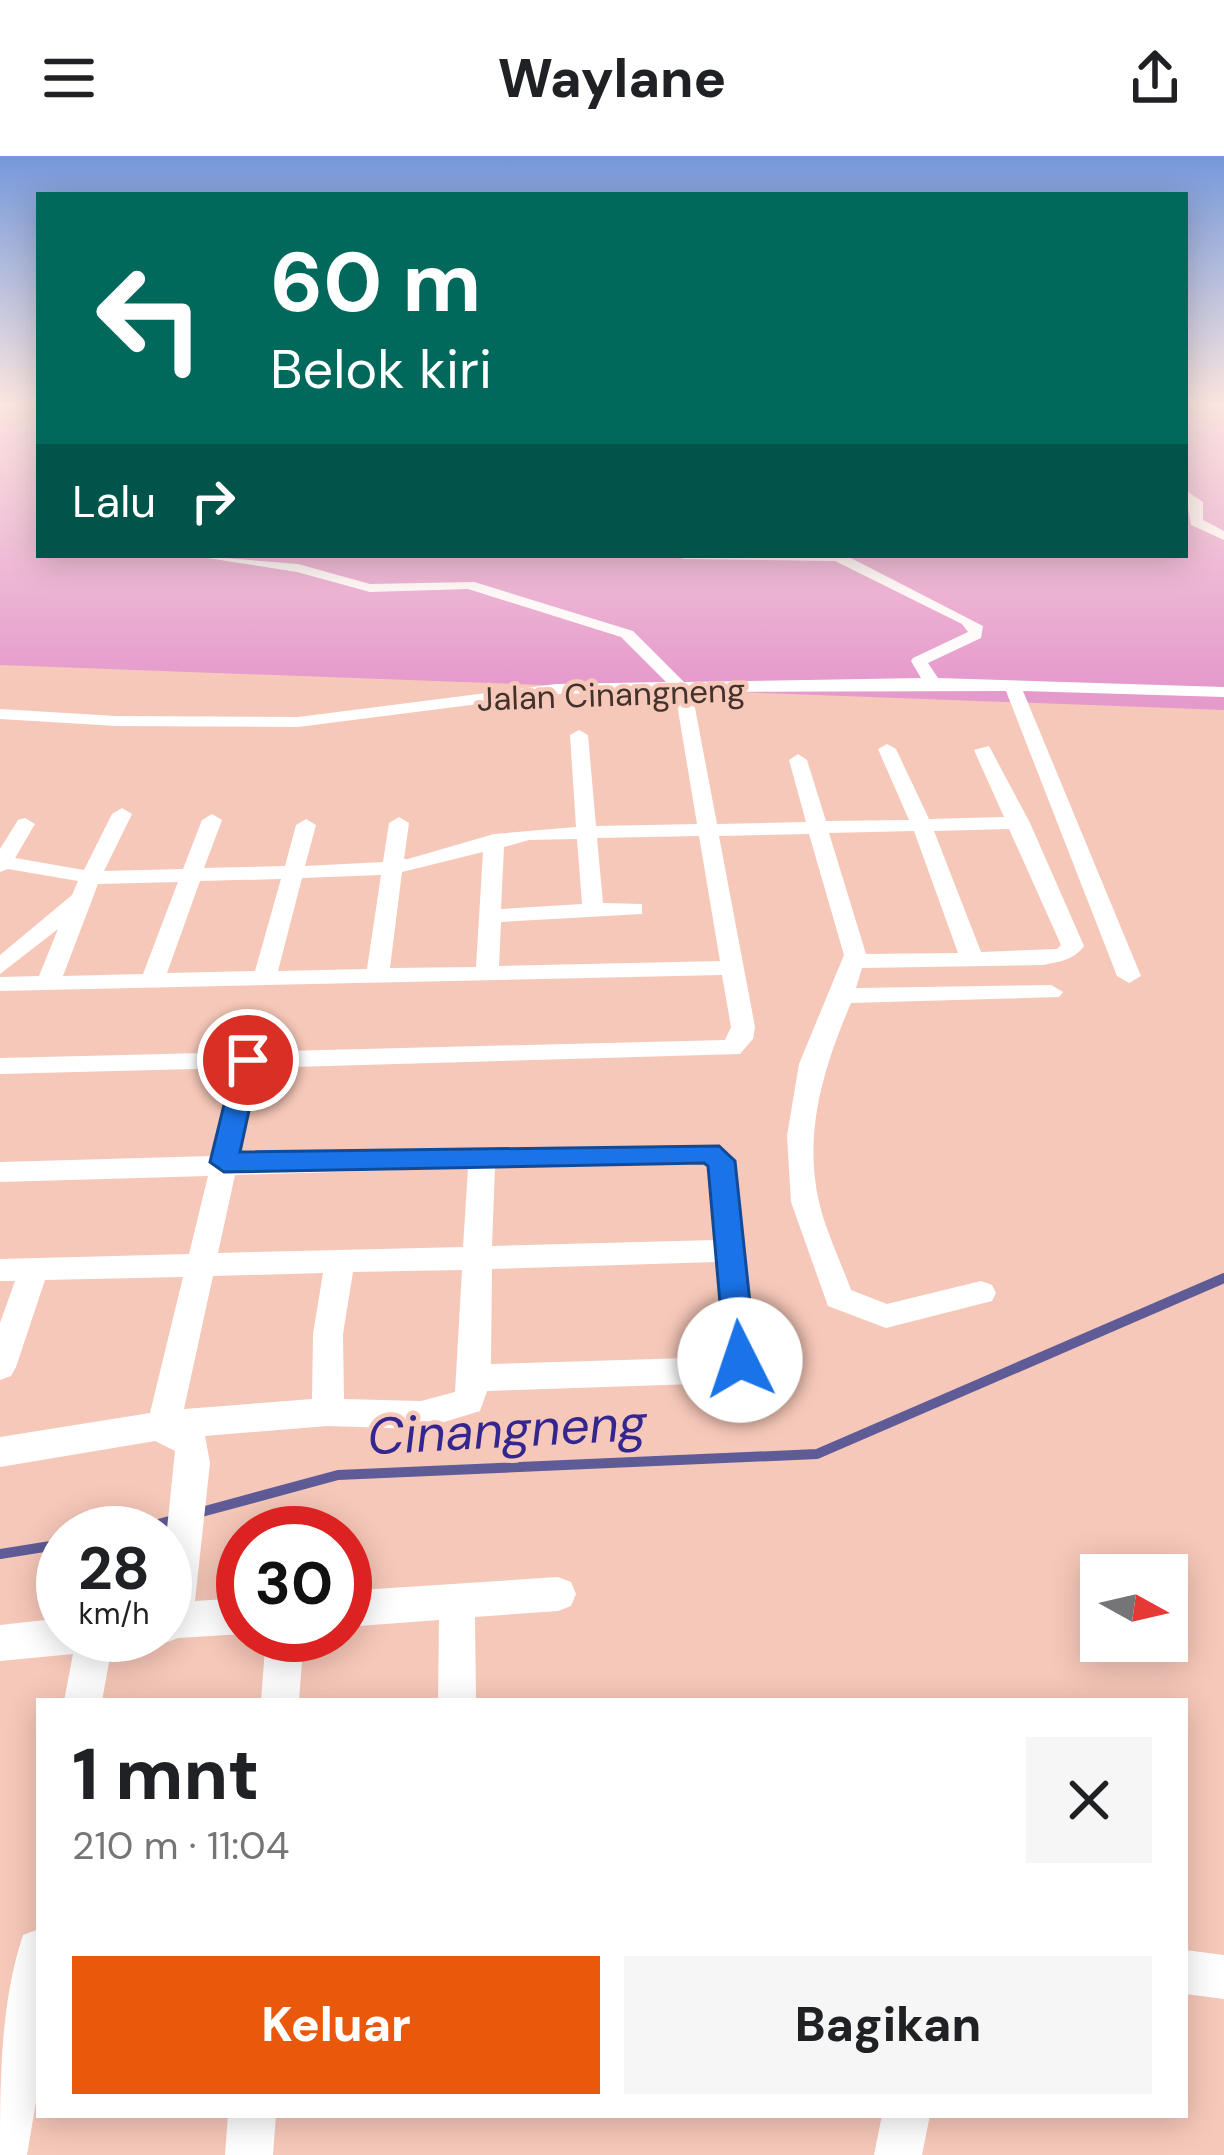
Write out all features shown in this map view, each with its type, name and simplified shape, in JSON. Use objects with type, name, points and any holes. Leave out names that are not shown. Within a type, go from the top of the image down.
[{"type":"street","points":[[1188,500],[1198,505],[1196,522],[1224,536]]},
{"type":"street","points":[[0,1066],[731,1048],[741,1039],[743,1027],[683,690],[621,630],[484,588],[454,584],[388,590],[298,568],[219,558]]},
{"type":"street","points":[[829,558],[850,562],[977,629],[919,661],[933,683]]},
{"type":"street","name":"Jalan Cinangneng","points":[[0,714],[198,723],[298,722],[524,691],[933,683],[1224,692]]},
{"type":"street","points":[[1012,684],[1035,752],[1129,976]]},
{"type":"street","points":[[579,735],[593,910]]},
{"type":"street","points":[[887,748],[972,959]]},
{"type":"street","points":[[853,961],[1044,958],[1064,954],[1073,946],[1020,823],[982,750]]},
{"type":"street","points":[[797,760],[820,828],[853,961],[812,1064],[800,1136],[805,1202],[829,1277],[839,1298],[886,1316],[980,1294]]},
{"type":"street","points":[[47,986],[122,814]]},
{"type":"street","points":[[151,983],[212,820]]},
{"type":"street","points":[[376,977],[399,823]]},
{"type":"street","points":[[25,824],[2,863],[87,888],[193,873],[392,868],[529,834],[1020,823]]},
{"type":"street","points":[[263,980],[306,825]]},
{"type":"street","points":[[487,974],[494,840]]},
{"type":"street","points":[[0,967],[87,888]]},
{"type":"street","points":[[492,916],[634,909]]},
{"type":"street","points":[[0,984],[732,968]]},
{"type":"street","points":[[842,996],[1052,992]]},
{"type":"street","points":[[187,1506],[193,1463],[190,1440],[169,1435],[164,1424],[248,1060]]},
{"type":"street","points":[[3,1175],[224,1162],[709,1153],[721,1161],[740,1360],[725,1370],[473,1378]]},
{"type":"street","points":[[0,1452],[164,1424],[328,1412],[421,1415],[469,1401],[482,1158]]},
{"type":"street","points":[[0,1270],[733,1251]]},
{"type":"street","points":[[328,1412],[328,1334],[340,1261]]},
{"type":"street","points":[[0,1366],[34,1269]]},
{"type":"street","points":[[372,1607],[558,1594]]},
{"type":"street","points":[[457,1601],[457,1698]]},
{"type":"street","points":[[0,1643],[36,1639]]},
{"type":"street","points":[[84,1698],[90,1662]]},
{"type":"street","points":[[280,1698],[283,1662]]},
{"type":"street","points":[[3,2155],[36,1968]]},
{"type":"street","points":[[1188,1972],[1224,1977]]},
{"type":"street","points":[[249,2155],[252,2118]]},
{"type":"street","points":[[898,2155],[905,2118]]},
{"type":"shaded area","points":[[0,497],[36,497],[36,558],[1188,558],[1188,497],[1224,497],[1224,710],[0,665]]},
{"type":"waterway","name":"Cinangneng","points":[[194,1514],[338,1475],[817,1454],[1224,1278]]},
{"type":"waterway","name":"Cinangneng","points":[[0,1554],[36,1548]]},
{"type":"route","points":[[248,1060],[224,1162],[709,1153],[721,1161],[740,1360]]}]
